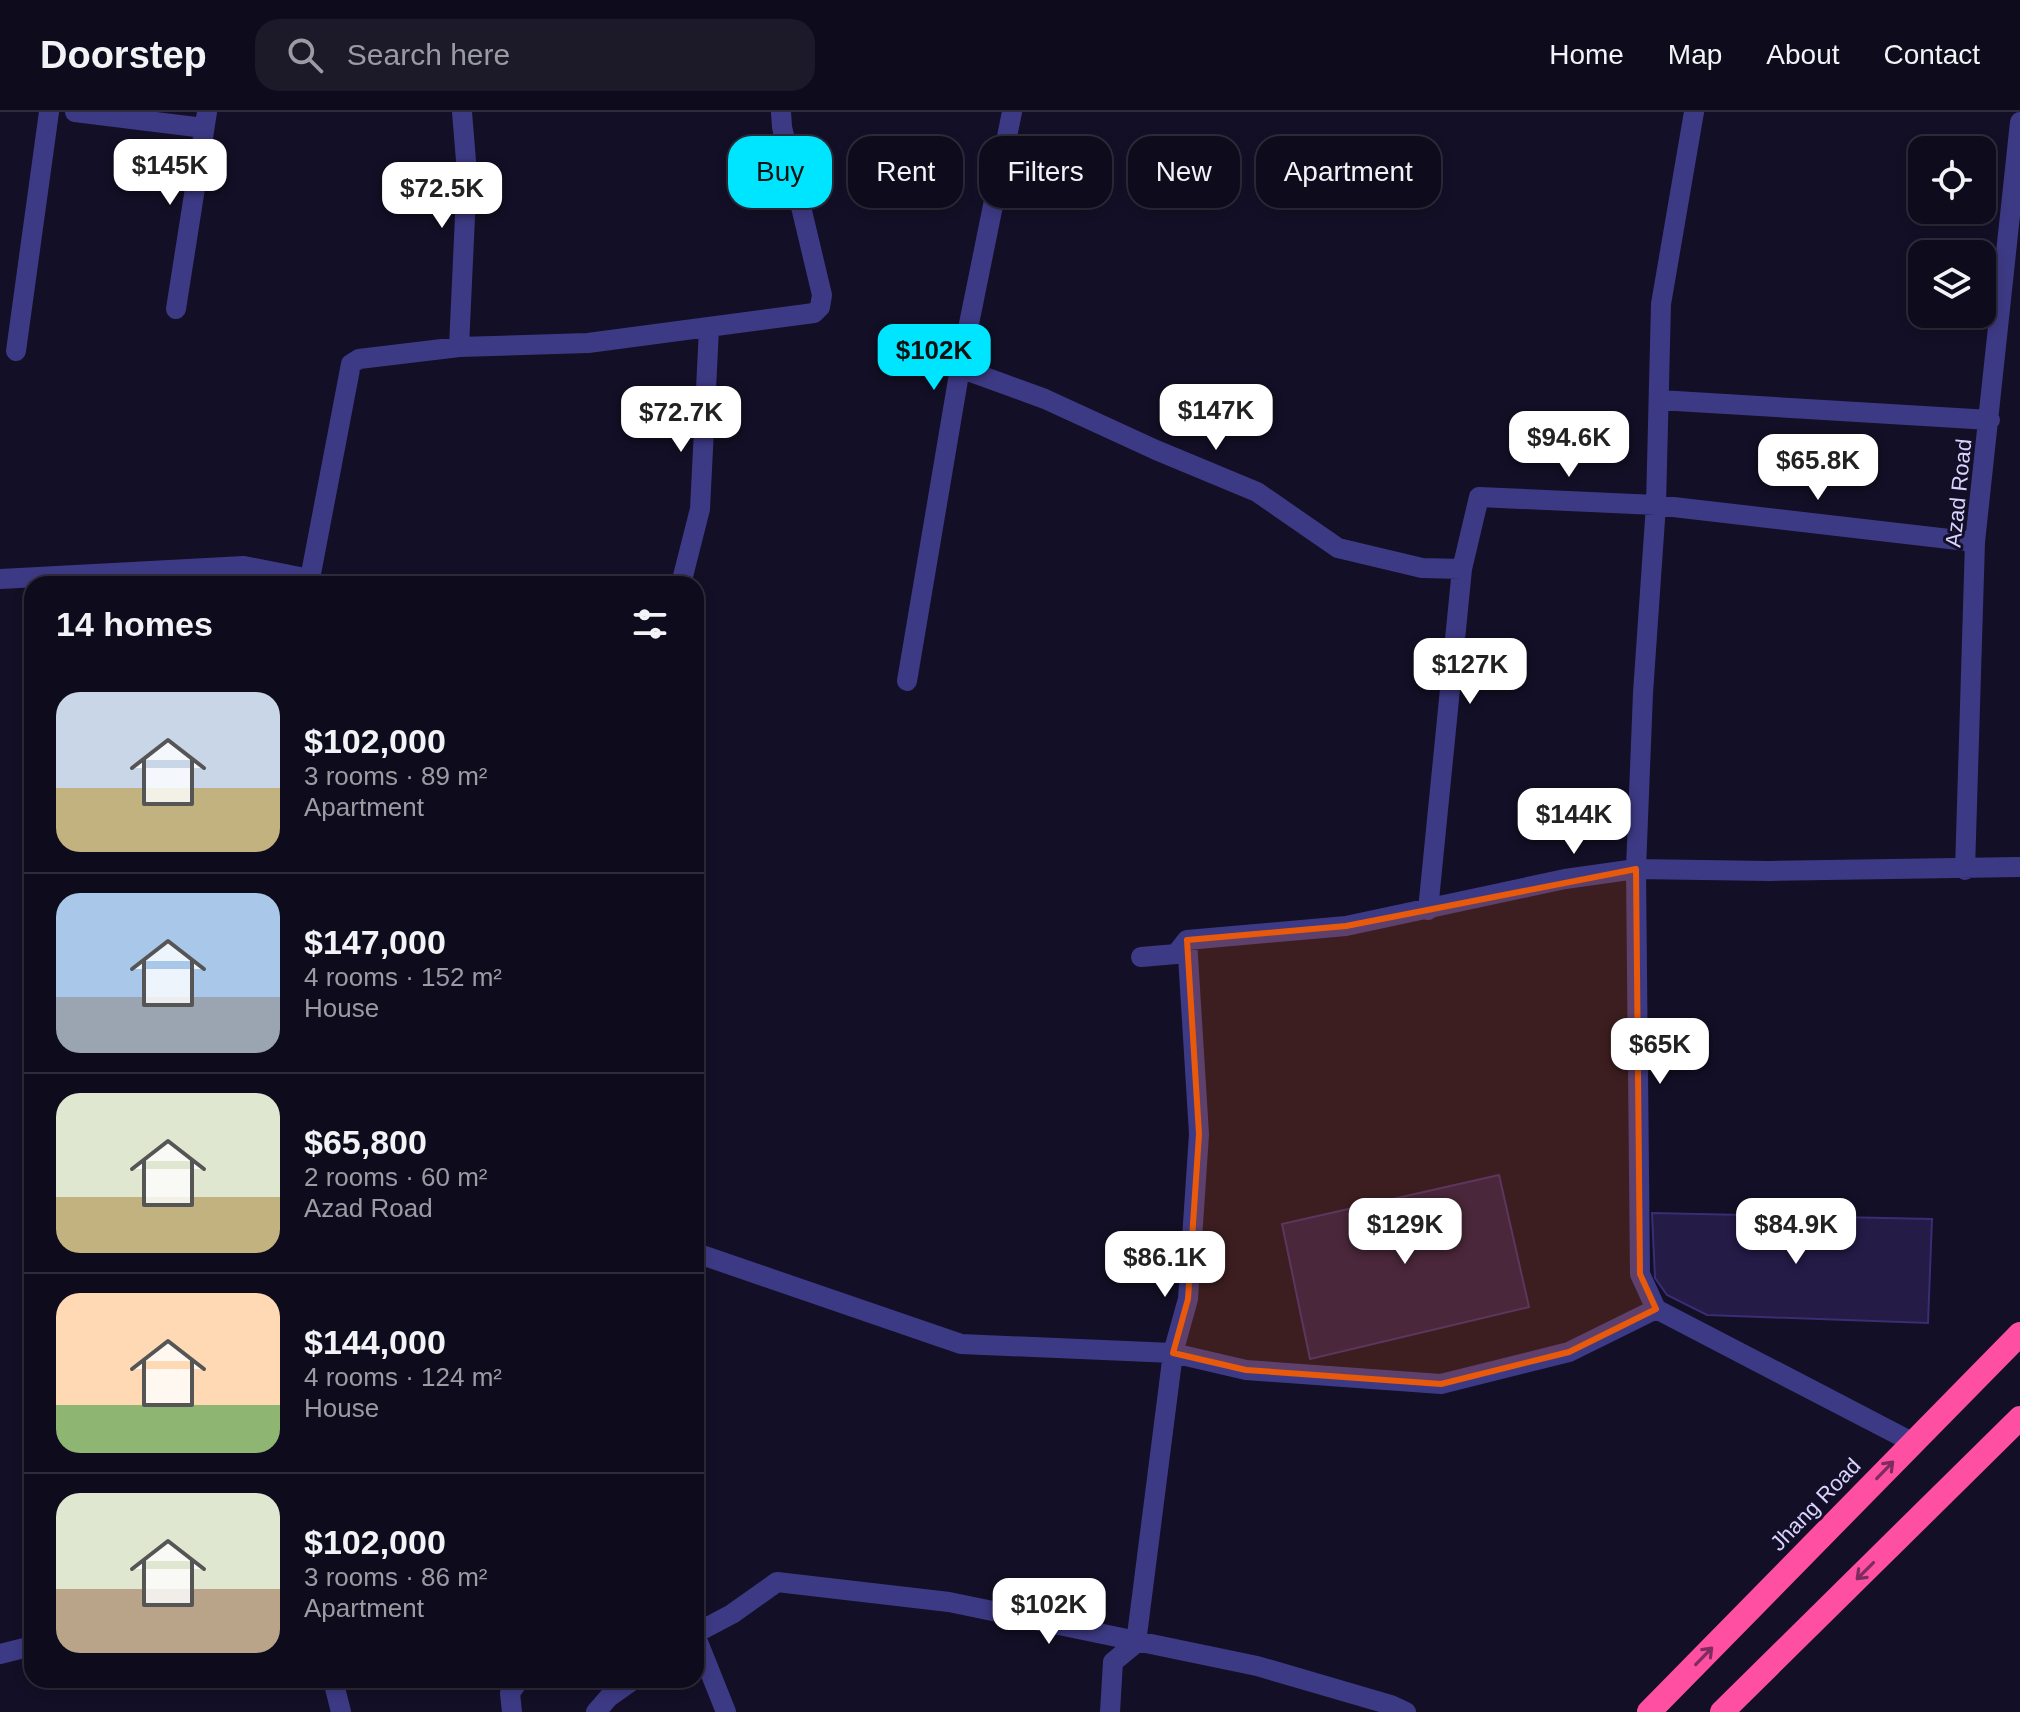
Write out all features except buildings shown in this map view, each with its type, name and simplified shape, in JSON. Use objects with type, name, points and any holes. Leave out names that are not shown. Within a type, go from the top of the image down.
[{"type":"highway","name":"Jhang Road","points":[[1649,1712],[2020,1334]]},
{"type":"highway","points":[[1722,1712],[2020,1418]]},
{"type":"street","points":[[16,351],[49,112]]},
{"type":"street","points":[[75,112],[206,120],[176,309]]},
{"type":"street","points":[[459,347],[467,173],[462,112]]},
{"type":"street","points":[[311,576],[351,364],[368,357],[459,347],[588,343],[814,313],[820,307],[822,295],[781,112]]},
{"type":"street","points":[[907,681],[960,368],[1012,112]]},
{"type":"street","points":[[1694,112],[1661,304],[1656,505],[1643,693],[1636,869],[1640,1274],[1656,1309],[1912,1442]]},
{"type":"street","name":"Azad Road","points":[[1965,870],[1975,542],[2020,122]]},
{"type":"street","points":[[683,576],[700,509],[709,329]]},
{"type":"street","points":[[960,368],[1045,399],[1257,492],[1338,548],[1422,568],[1462,569]]},
{"type":"street","points":[[1659,400],[1990,420]]},
{"type":"street","points":[[1428,910],[1462,569],[1479,497],[1656,505],[1975,542]]},
{"type":"street","points":[[56,576],[244,566],[285,576]]},
{"type":"street","points":[[0,579],[24,578]]},
{"type":"street","points":[[1141,957],[1176,954],[1187,940],[1346,926],[1565,879],[1636,869],[1965,870],[2020,867]]},
{"type":"street","points":[[1110,1712],[1113,1662],[1136,1643],[1173,1353],[1188,1299],[1199,1134],[1187,940]]},
{"type":"street","points":[[704,1256],[961,1344],[1173,1353],[1246,1370],[1441,1384],[1569,1352],[1656,1309]]},
{"type":"street","points":[[704,1630],[777,1582],[949,1602],[1257,1666],[1406,1712]]},
{"type":"street","points":[[0,1654],[24,1648]]},
{"type":"street","points":[[704,1656],[726,1712]]},
{"type":"street","points":[[335,1688],[341,1712]]},
{"type":"street","points":[[512,1712],[510,1693],[513,1688]]},
{"type":"street","points":[[596,1712],[622,1688]]},
{"type":"highlighted area","points":[[1636,869],[1640,1274],[1656,1309],[1569,1352],[1441,1384],[1246,1370],[1173,1353],[1188,1299],[1199,1134],[1187,940],[1346,926]]}]
